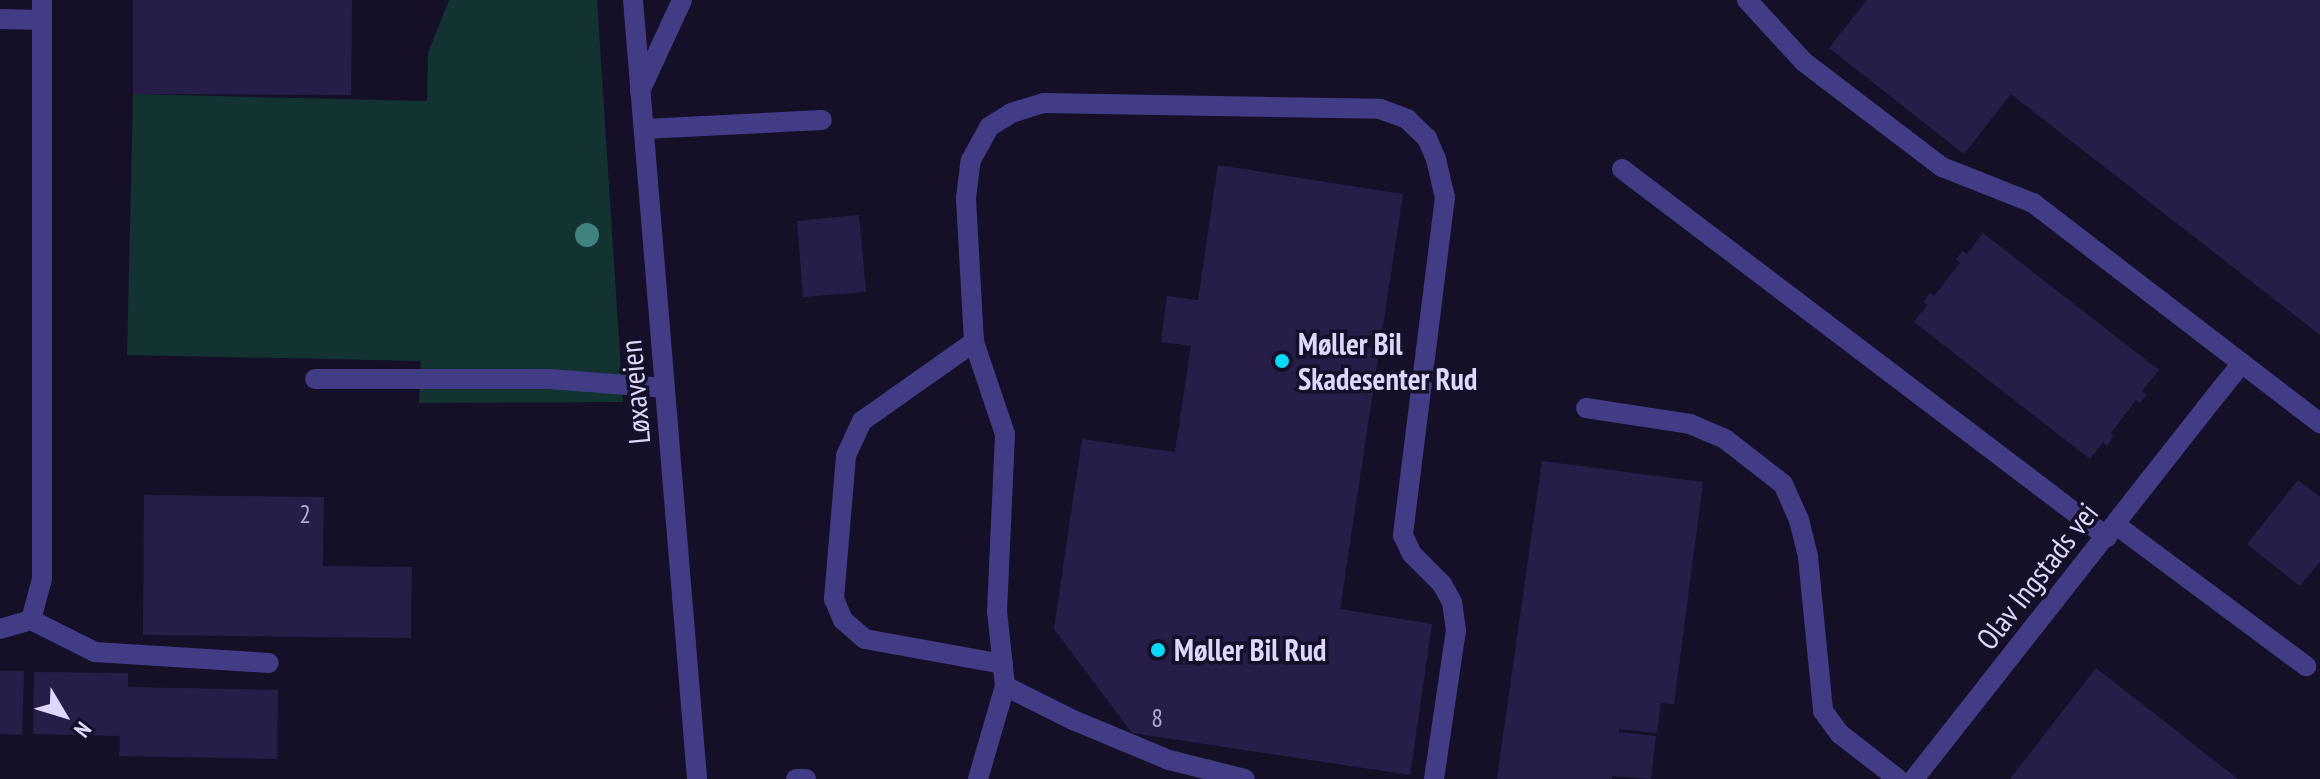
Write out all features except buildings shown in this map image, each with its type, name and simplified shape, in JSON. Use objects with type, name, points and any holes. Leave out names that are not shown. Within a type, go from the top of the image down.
[{"type":"street","name":"Løxaveien","points":[[633,0],[697,779]]},
{"type":"street","points":[[640,91],[682,0]]},
{"type":"street","points":[[1747,0],[1804,62],[1942,167],[2033,203],[2320,423]]},
{"type":"street","points":[[0,19],[42,10],[42,579],[31,620]]},
{"type":"street","points":[[978,779],[1005,686],[997,611],[1005,434],[974,342],[966,198],[971,160],[989,127],[1011,113],[1044,103],[1380,109],[1407,119],[1427,138],[1436,159],[1445,197],[1403,535],[1412,554],[1442,584],[1452,602],[1456,630],[1434,779]]},
{"type":"street","points":[[644,129],[822,120]]},
{"type":"street","points":[[1622,169],[2112,531],[2306,666]]},
{"type":"street","points":[[974,342],[862,421],[846,456],[834,599],[843,620],[865,639],[1003,664]]},
{"type":"street","name":"Olav Ingstads vei","points":[[1914,779],[2242,363]]},
{"type":"street","points":[[315,379],[549,379],[665,388]]},
{"type":"street","points":[[1586,408],[1690,424],[1725,439],[1783,484],[1799,520],[1808,557],[1823,711],[1840,734],[1898,779]]},
{"type":"street","points":[[0,629],[31,620],[95,652],[269,663]]},
{"type":"street","points":[[1005,686],[1073,720],[1169,760],[1245,779]]},
{"type":"street","points":[[796,779],[806,779]]},
{"type":"green space","points":[[449,0],[597,0],[623,402],[419,403],[421,361],[127,355],[133,94],[427,101],[428,53]]},
{"type":"place","name":"Møller Bil Skadesenter Rud","points":[[1282,361]]},
{"type":"place","name":"Møller Bil Rud","points":[[1158,650]]}]
